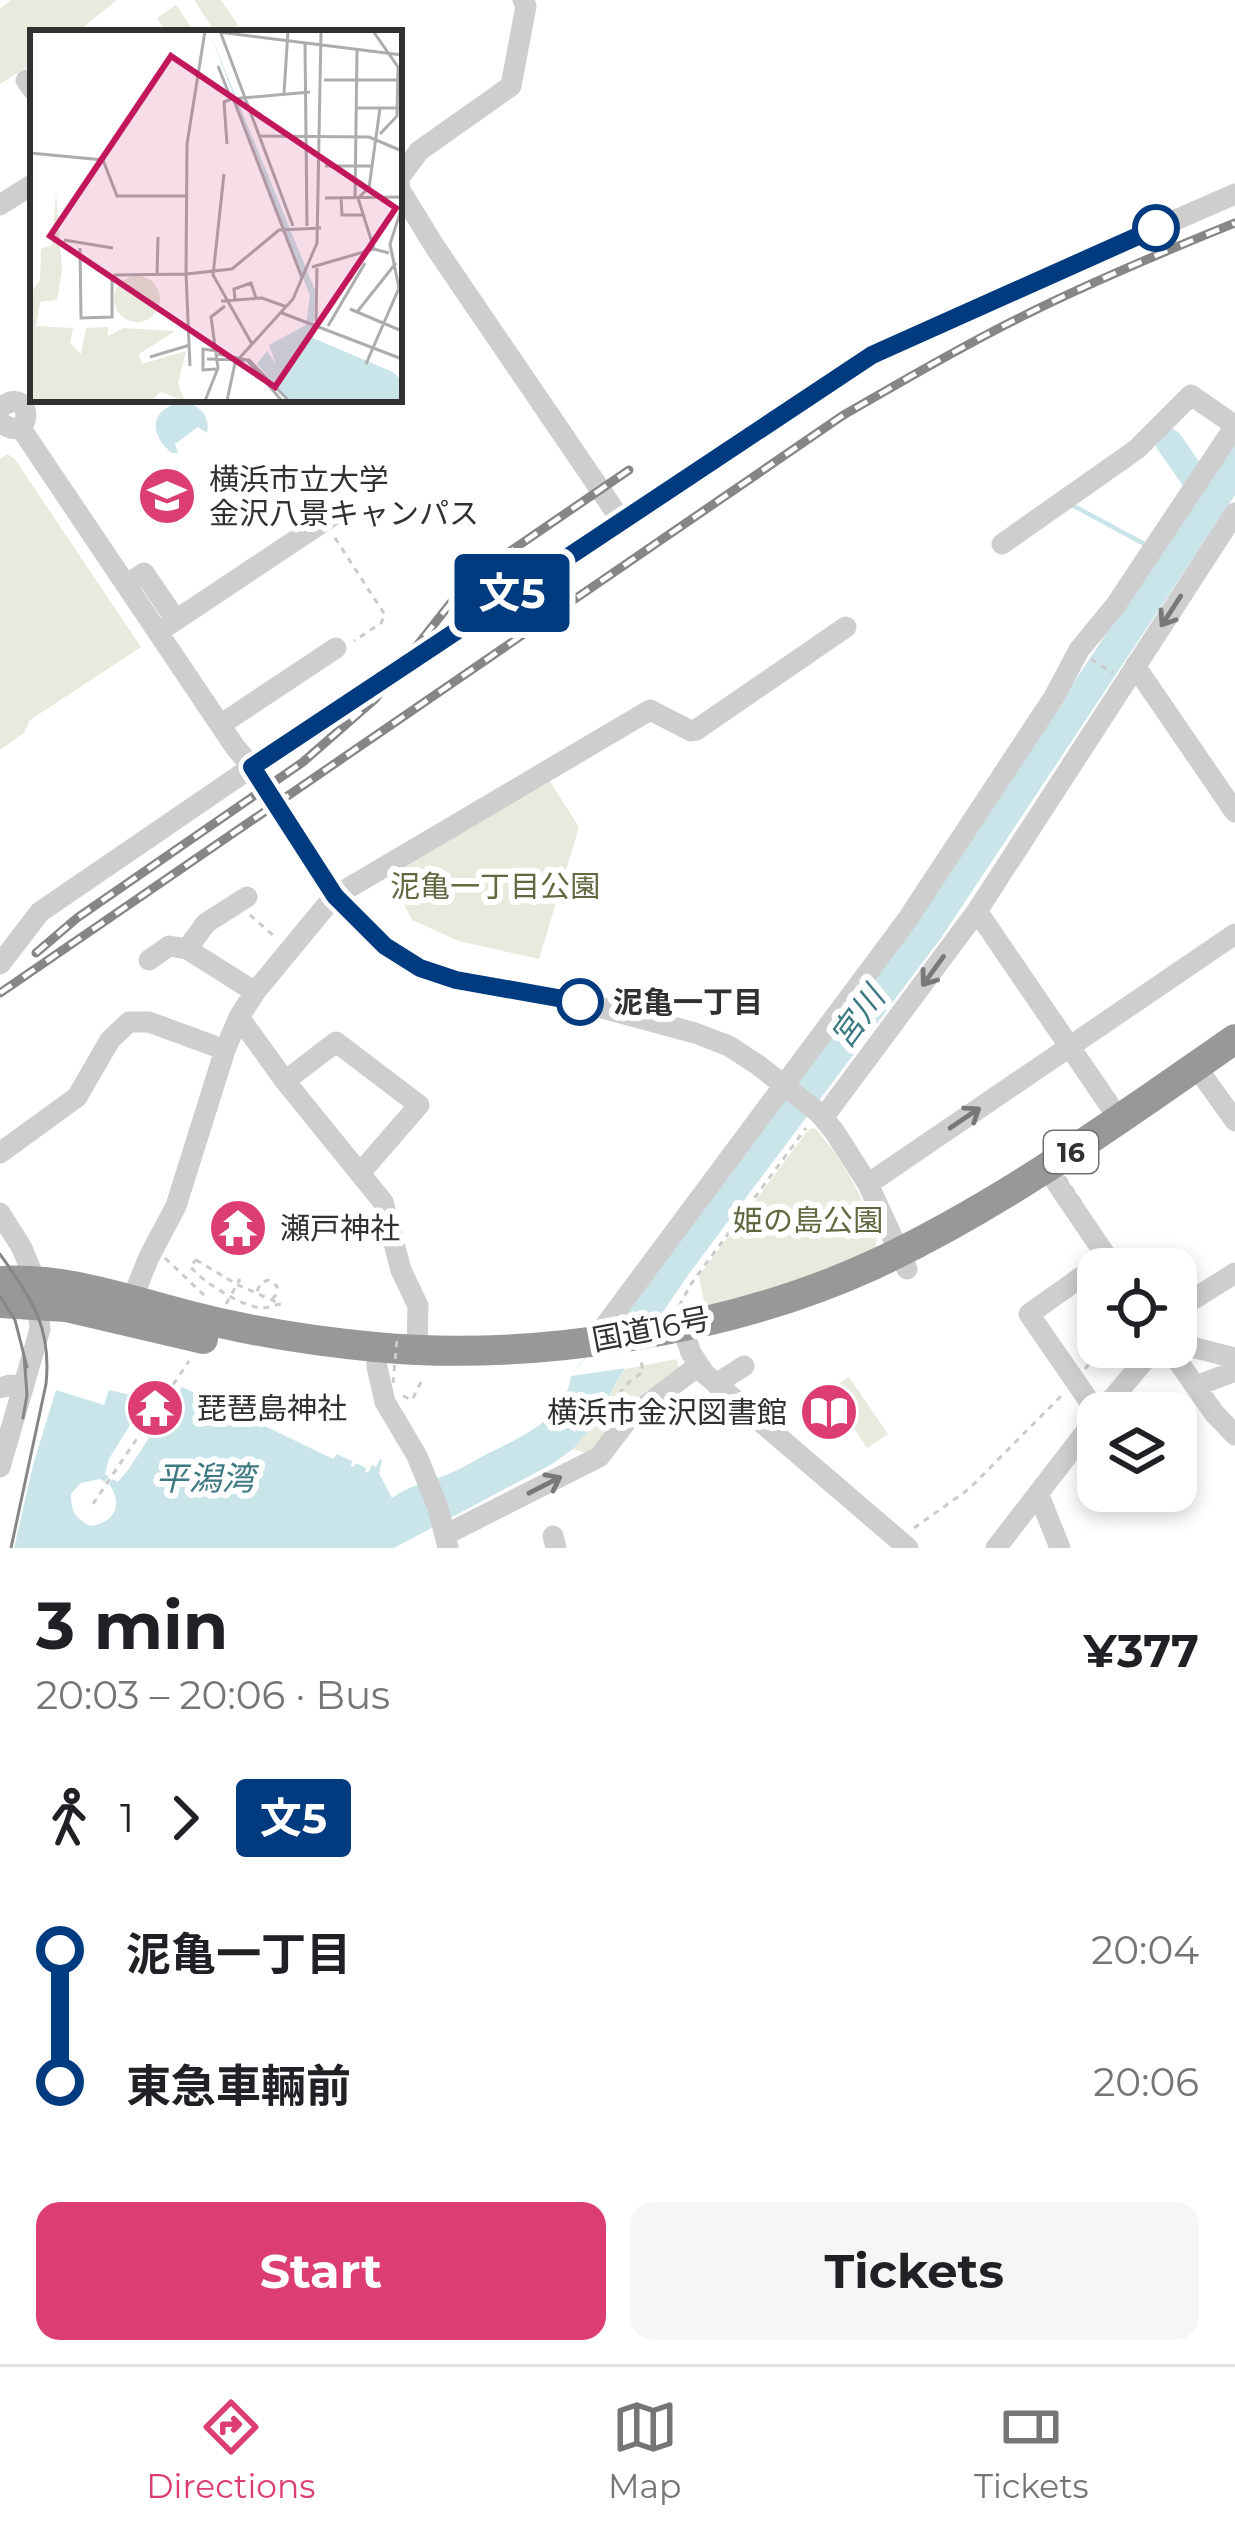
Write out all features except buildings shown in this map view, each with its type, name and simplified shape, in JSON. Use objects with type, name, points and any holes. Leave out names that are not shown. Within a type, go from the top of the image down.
[{"type":"highway","name":"国道16号","points":[[903,1260],[1235,1040]]},
{"type":"highway","name":"国道16号","points":[[0,1303],[36,1292],[100,1290],[187,1315],[397,1361],[596,1342],[665,1344],[756,1306],[903,1260],[1068,1192],[1235,1058]]},
{"type":"highway","name":"国道16号","points":[[0,1281],[251,1348],[473,1367],[596,1342]]},
{"type":"street","points":[[402,176],[419,151],[511,86],[526,6],[523,0]]},
{"type":"street","points":[[0,206],[30,186]]},
{"type":"street","points":[[402,193],[621,520]]},
{"type":"street","points":[[0,964],[40,912],[872,355],[1235,194]]},
{"type":"street","points":[[596,1342],[907,920],[1233,420],[1191,395],[1137,449],[1002,544]]},
{"type":"street","points":[[9,412],[126,585],[167,626],[220,725],[335,896],[385,946],[420,968],[456,980],[580,1002],[729,1046],[819,1114],[868,1184],[903,1260]]},
{"type":"street","points":[[819,1114],[977,911],[1235,513]]},
{"type":"street","points":[[167,626],[330,518]]},
{"type":"street","points":[[132,1299],[176,1206],[239,1017],[335,896],[650,710],[696,730],[846,627]]},
{"type":"street","points":[[220,725],[336,647]]},
{"type":"street","points":[[1130,673],[1235,812]]},
{"type":"street","points":[[187,949],[206,922],[242,900]]},
{"type":"street","points":[[977,911],[1119,1119]]},
{"type":"street","points":[[868,1184],[1235,934]]},
{"type":"street","points":[[149,960],[169,946],[187,949],[255,992]]},
{"type":"street","points":[[239,1017],[383,1202],[401,1270],[418,1306],[385,1402],[429,1482],[445,1536],[599,1457],[629,1418],[665,1344],[903,1543]]},
{"type":"street","points":[[0,1153],[77,1097],[110,1040],[129,1022],[149,1022],[225,1050]]},
{"type":"street","points":[[285,1081],[336,1042],[418,1105],[361,1172]]},
{"type":"street","points":[[1205,1078],[1235,1121]]},
{"type":"street","points":[[1068,1192],[1102,1248]]},
{"type":"street","points":[[0,1213],[22,1248],[36,1292],[40,1329],[11,1388],[0,1467]]},
{"type":"street","points":[[1197,1297],[1235,1273]]},
{"type":"street","points":[[1077,1285],[1029,1314],[1082,1392]]},
{"type":"street","points":[[1197,1348],[1235,1358]]},
{"type":"street","points":[[1118,1392],[1138,1368]]},
{"type":"street","points":[[1183,1368],[1235,1435]]},
{"type":"street","points":[[719,1387],[746,1369]]},
{"type":"street","points":[[1196,1386],[1235,1372]]},
{"type":"street","points":[[996,1548],[1077,1442]]},
{"type":"street","points":[[1038,1493],[1060,1548]]},
{"type":"path","points":[[330,518],[383,610],[385,618],[375,627]]},
{"type":"path","points":[[1079,650],[1130,673]]},
{"type":"path","points":[[242,900],[260,926],[290,948]]},
{"type":"path","points":[[616,1397],[665,1344],[691,1284],[819,1114]]},
{"type":"path","points":[[1044,1147],[1068,1192]]},
{"type":"path","points":[[161,1255],[211,1302]]},
{"type":"path","points":[[196,1260],[281,1304],[260,1308],[231,1297],[194,1273],[190,1266],[196,1260]]},
{"type":"path","points":[[189,1280],[194,1273]]},
{"type":"path","points":[[256,1293],[261,1282],[268,1280],[277,1286],[272,1300]]},
{"type":"path","points":[[223,1310],[239,1282]]},
{"type":"path","points":[[93,1504],[198,1348]]},
{"type":"path","points":[[397,1361],[412,1400]]},
{"type":"path","points":[[903,1543],[969,1489],[1086,1368]]},
{"type":"green space","points":[[11,0],[117,0],[80,30],[30,30],[30,65],[0,84],[0,9]]},
{"type":"green space","points":[[194,0],[221,0],[238,25],[214,30]]},
{"type":"green space","points":[[176,5],[193,30],[165,30],[157,18]]},
{"type":"green space","points":[[7,454],[141,647],[30,720],[24,733],[0,750],[0,459]]},
{"type":"green space","name":"泥亀一丁目公園","points":[[549,780],[579,827],[539,959],[459,941],[412,920],[390,876]]},
{"type":"green space","name":"姫の島公園","points":[[814,1128],[858,1191],[876,1234],[875,1250],[806,1279],[705,1307],[699,1276]]},
{"type":"green space","points":[[677,1359],[679,1368],[630,1403],[604,1439],[587,1453],[573,1449],[625,1369]]},
{"type":"green space","points":[[849,1377],[888,1434],[867,1448],[829,1390]]},
{"type":"water","points":[[184,402],[203,412],[207,433],[198,427],[175,444],[178,453],[172,453],[159,437],[156,422],[165,409]]},
{"type":"water","points":[[1235,440],[1235,495],[941,938],[688,1275],[573,1449],[394,1548],[14,1548],[56,1390],[104,1405],[109,1390],[146,1399],[109,1459],[105,1474],[109,1477],[105,1482],[81,1483],[71,1494],[75,1513],[90,1526],[111,1517],[116,1499],[109,1484],[112,1479],[118,1482],[128,1470],[182,1387],[333,1459],[337,1454],[368,1473],[382,1460],[379,1473],[392,1498],[465,1466],[551,1415],[571,1376],[957,858]]},
{"type":"pier","points":[[668,1313],[626,1368],[571,1376],[614,1322]]},
{"type":"waterway","points":[[1169,442],[1194,478]]},
{"type":"waterway","points":[[1074,506],[1148,546]]},
{"type":"tram line","points":[[0,1254],[37,1314],[47,1364],[11,1548]]},
{"type":"tram line","points":[[0,1296],[15,1320],[27,1367]]},
{"type":"tram line","points":[[23,1418],[27,1395],[24,1355]]},
{"type":"railway","points":[[0,993],[842,416],[1021,317],[1235,223]]},
{"type":"railway","points":[[36,953],[77,918],[303,762],[375,699],[457,595],[512,550],[629,470]]},
{"type":"bus line","name":"文5","points":[[580,1002],[456,980],[420,968],[385,946],[335,896],[252,767],[838,375],[912,335],[1156,228]]},
{"type":"place","name":"横浜市立大学 金沢八景キャンパス","points":[[167,496]]},
{"type":"place","name":"泥亀一丁目","points":[[580,1002]]},
{"type":"place","name":"瀬戸神社","points":[[238,1228]]},
{"type":"place","name":"琵琶島神社","points":[[155,1408]]},
{"type":"place","name":"横浜市金沢図書館","points":[[829,1412]]},
{"type":"water label","name":"宮川","points":[[857,1017]]},
{"type":"water label","name":"平潟湾","points":[[205,1478]]}]
